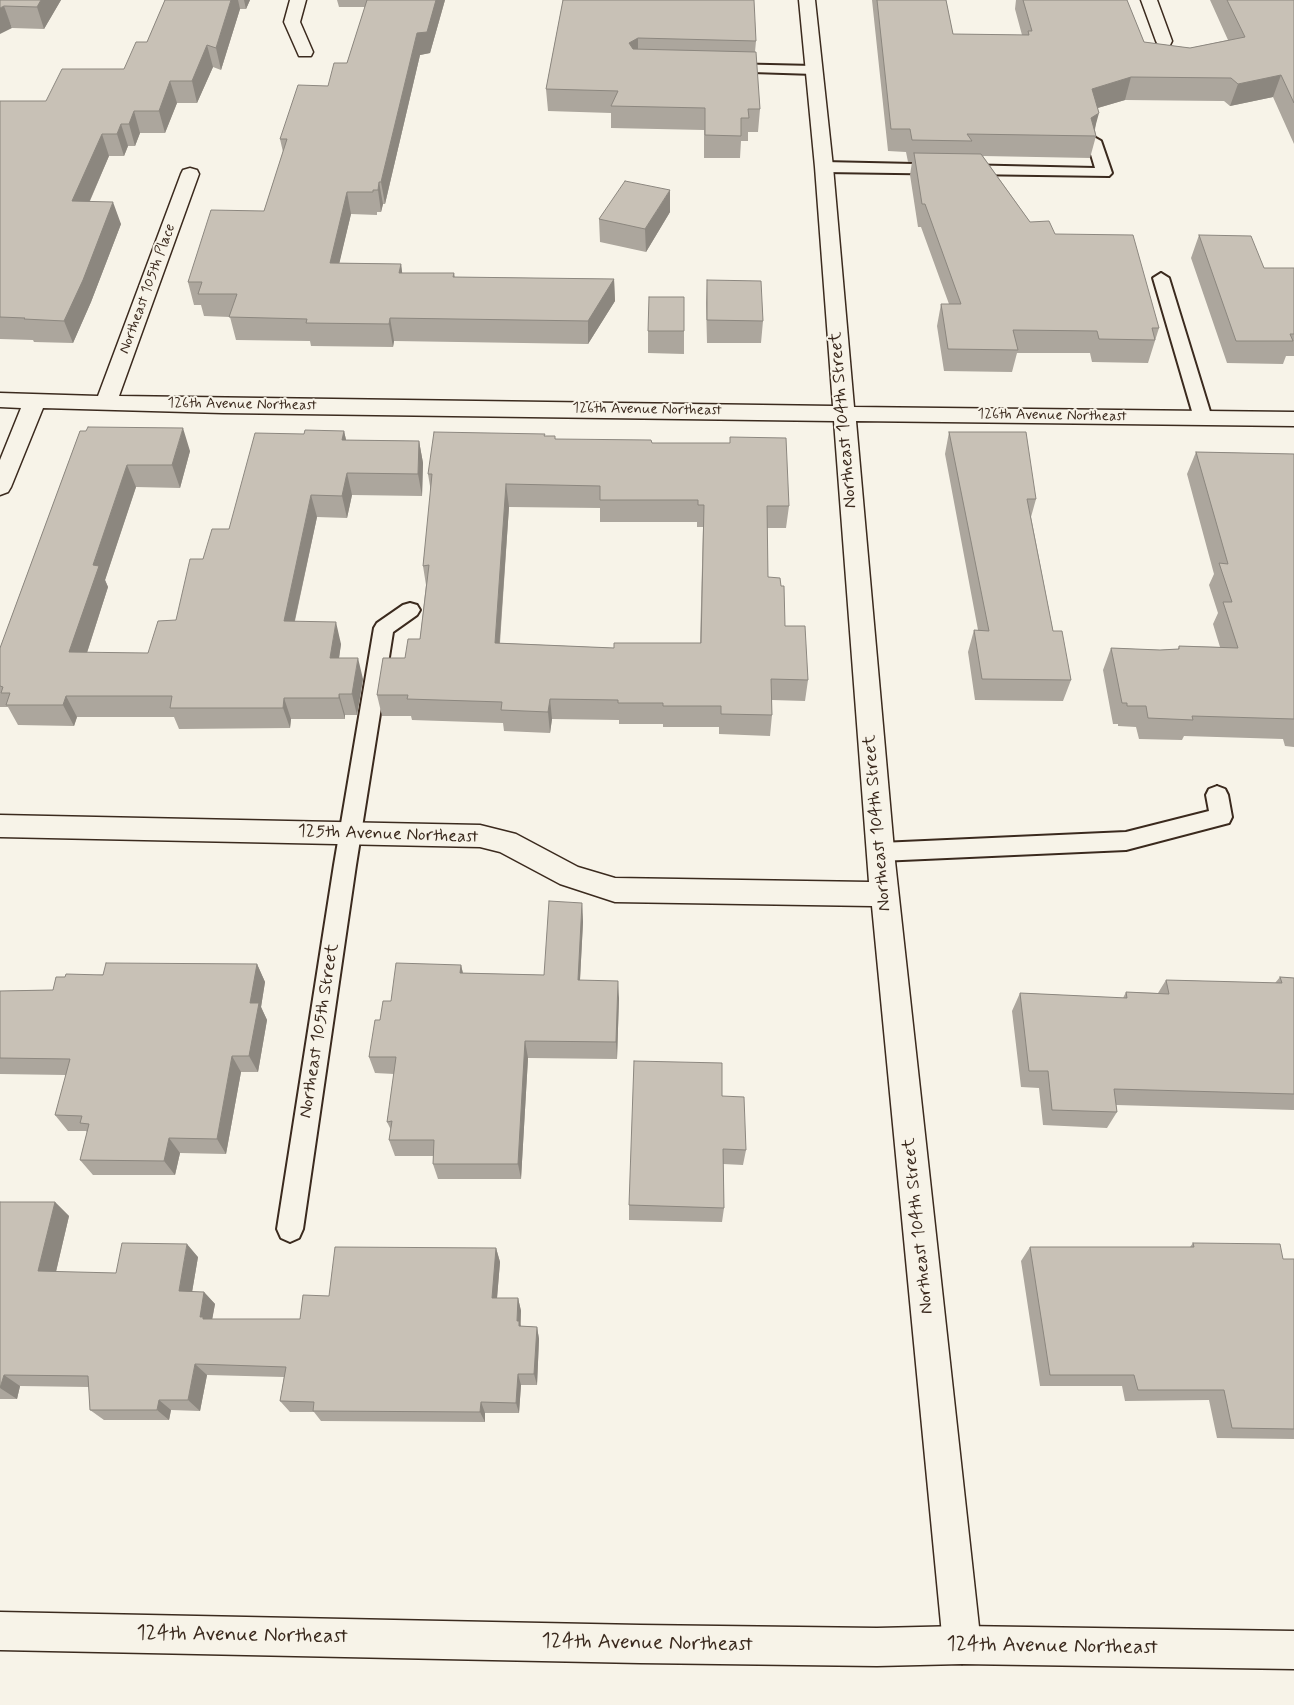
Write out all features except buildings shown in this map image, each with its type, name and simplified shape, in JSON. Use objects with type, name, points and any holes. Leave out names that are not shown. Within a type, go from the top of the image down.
[{"type":"street","points":[[298,0],[292,22],[305,52]]},
{"type":"street","name":"Northeast 104th Street","points":[[807,0],[824,167],[880,852],[962,1645]]},
{"type":"street","points":[[1149,0],[1164,41]]},
{"type":"street","name":"Northeast 105th Place","points":[[106,403],[190,174]]},
{"type":"street","name":"126th Avenue Northeast","points":[[0,400],[1294,419]]},
{"type":"street","points":[[0,487],[35,400]]},
{"type":"street","name":"125th Avenue Northeast","points":[[0,826],[480,836],[506,842],[570,876],[615,890],[885,894]]},
{"type":"street","name":"124th Avenue Northeast","points":[[0,1631],[630,1644],[877,1647],[962,1645],[1294,1650]]},
{"type":"lane","points":[[716,67],[814,70]]},
{"type":"lane","points":[[824,167],[1104,173],[1094,141]]},
{"type":"lane","points":[[1161,278],[1203,418]]},
{"type":"lane","name":"Northeast 105th Street","points":[[290,1229],[350,834],[384,628],[410,610]]},
{"type":"lane","points":[[880,852],[1126,841],[1221,816],[1217,795]]}]
